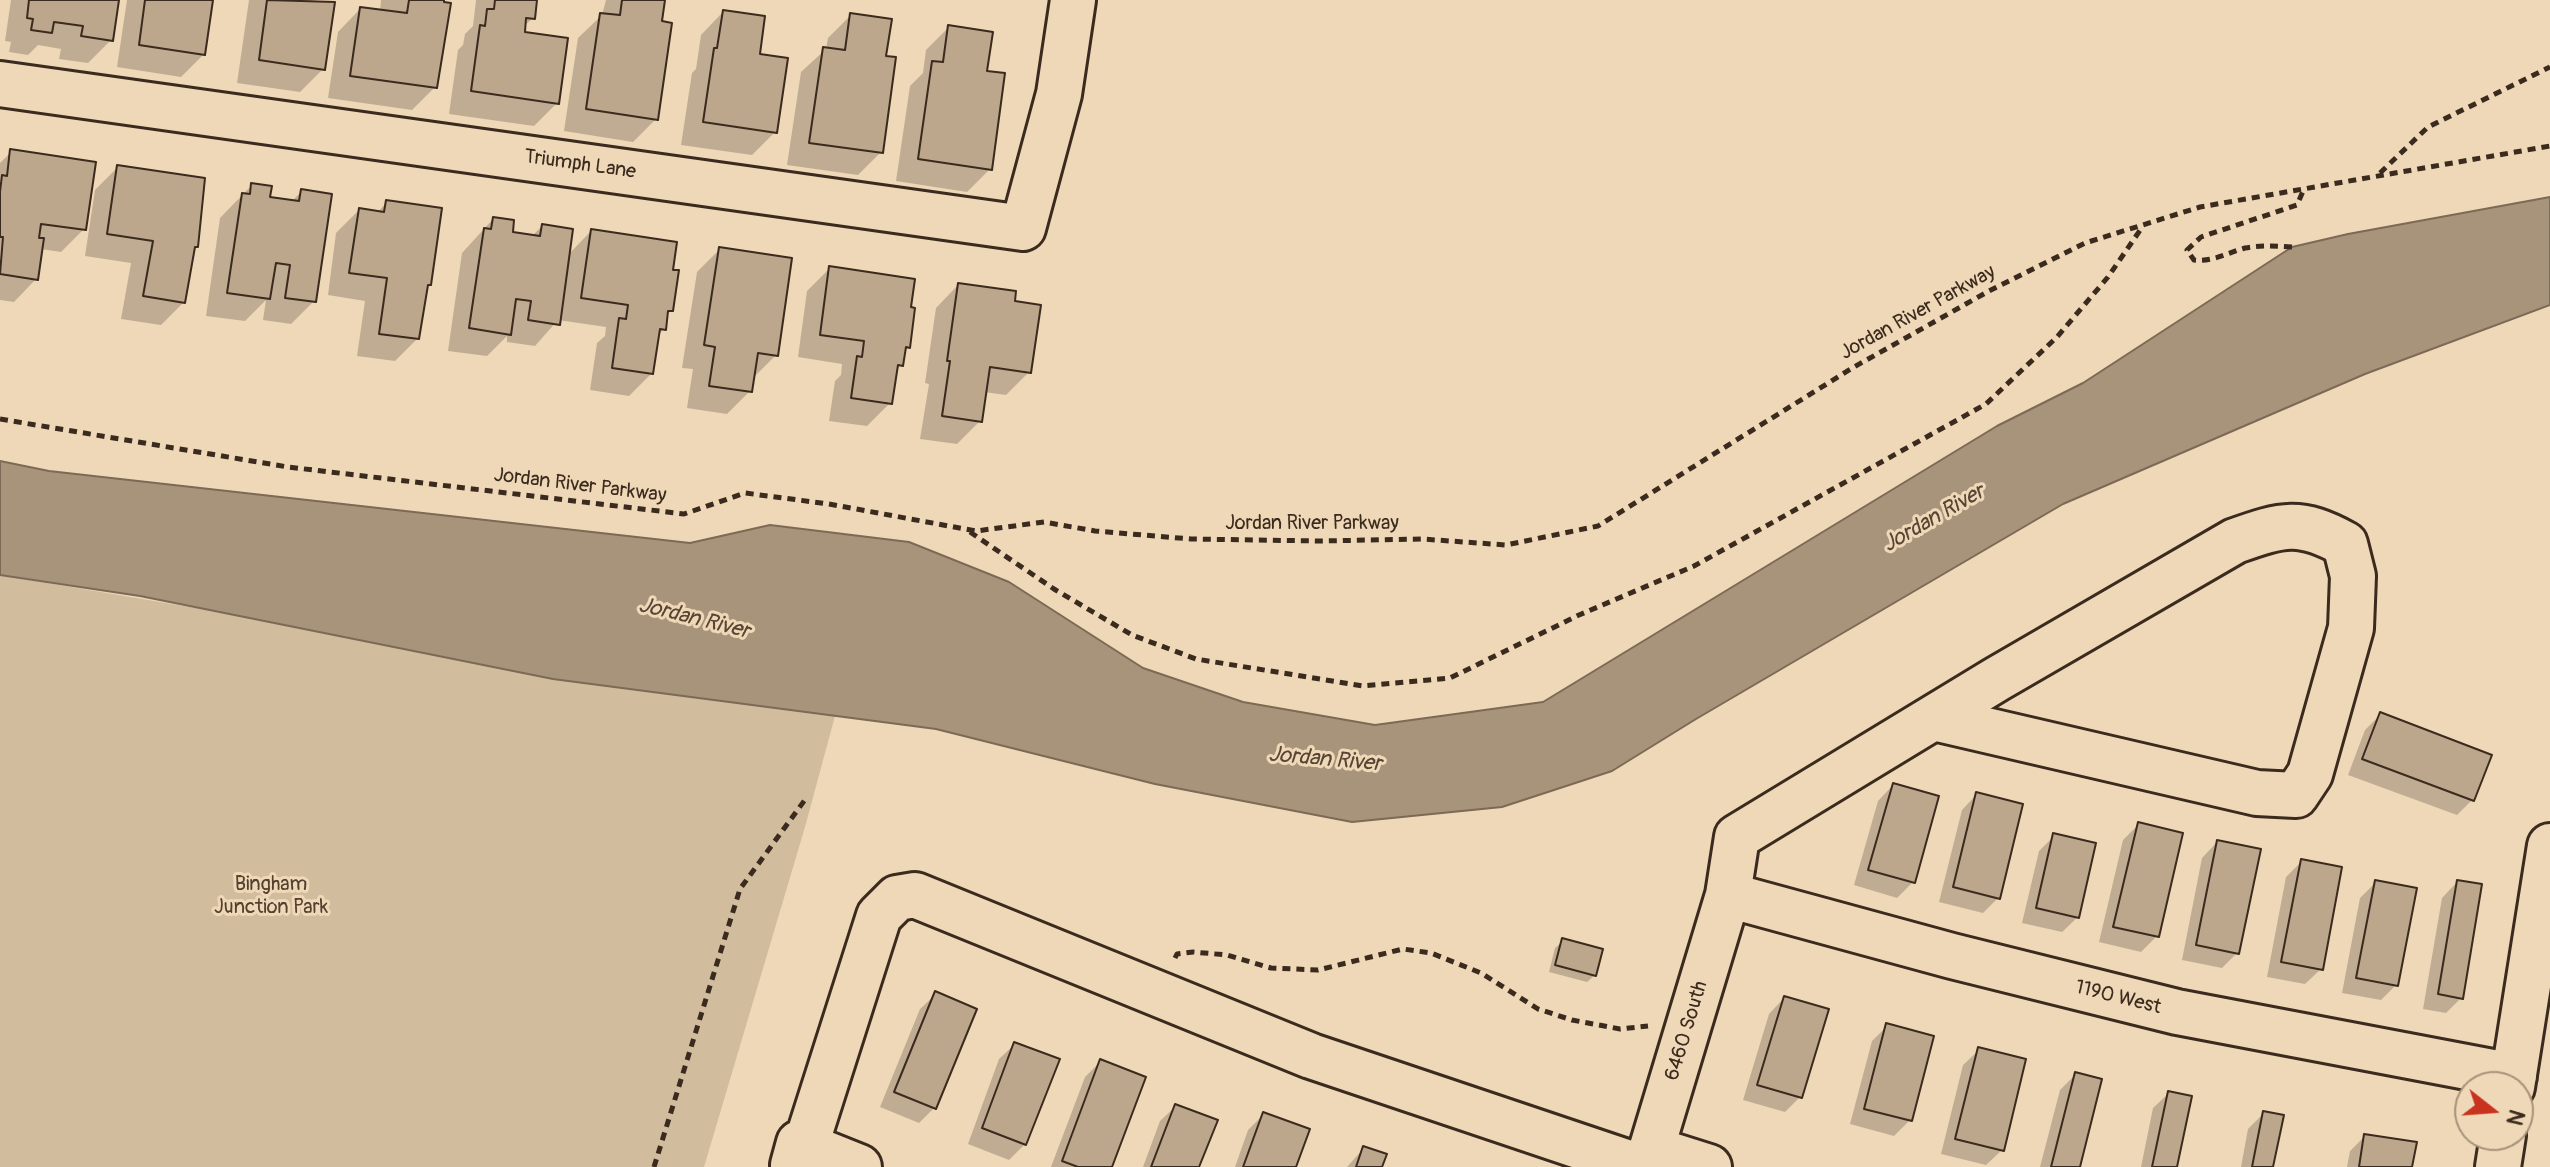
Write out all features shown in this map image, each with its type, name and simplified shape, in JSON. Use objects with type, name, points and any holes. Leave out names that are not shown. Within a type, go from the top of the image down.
[{"type":"street","name":"Triumph Lane","points":[[0,84],[1023,228],[1059,94],[1073,0]]},
{"type":"street","points":[[2292,526],[2318,530],[2345,544],[2353,576],[2351,628],[2310,774],[2296,795],[2257,793],[1934,718],[2235,541],[2270,529],[2292,526]]},
{"type":"street","name":"6460 South","points":[[1647,1161],[1728,895],[1737,837],[1934,718]]},
{"type":"street","points":[[2515,1071],[2550,846]]},
{"type":"street","points":[[859,1167],[799,1152],[879,916],[897,898],[915,895],[1311,1056],[1647,1161],[1709,1167]]},
{"type":"street","name":"1190 West","points":[[1728,895],[1952,956],[2177,1012],[2460,1071]]},
{"type":"path","points":[[2379,174],[2428,127],[2550,67]]},
{"type":"path","name":"Jordan River Parkway","points":[[0,419],[288,467],[684,514],[745,493],[829,504],[976,531],[1044,522],[1095,531],[1191,539],[1422,539],[1506,545],[1598,526],[1854,367],[1989,291],[2085,243],[2200,207],[2550,146]]},
{"type":"path","points":[[2292,247],[2271,245],[2245,248],[2207,261],[2194,260],[2187,250],[2201,237],[2297,205],[2304,188]]},
{"type":"path","points":[[965,528],[1054,589],[1132,635],[1196,659],[1363,686],[1450,678],[1579,615],[1694,566],[1986,404],[2057,337],[2108,277],[2144,225]]},
{"type":"path","points":[[654,1167],[740,889],[807,797]]},
{"type":"path","points":[[1160,996],[1167,972],[1177,954],[1227,955],[1271,968],[1318,970],[1403,949],[1431,953],[1481,973],[1538,1009],[1572,1020],[1620,1029],[1691,1018]]},
{"type":"green space","name":"Bingham Junction Park","points":[[0,575],[835,716],[704,1167],[0,1167]]},
{"type":"water","name":"Jordan River","points":[[2550,197],[2550,305],[2365,374],[2063,504],[1612,771],[1502,807],[1352,822],[1155,784],[936,729],[553,679],[140,596],[0,575],[0,461],[49,471],[690,543],[770,525],[909,542],[1009,582],[1143,668],[1243,702],[1375,725],[1543,702],[1997,426],[2083,383],[2292,247]]},
{"type":"building","points":[[29,0],[119,0],[113,41],[81,36],[83,26],[54,22],[52,33],[31,30],[33,19],[27,18]]},
{"type":"building","points":[[145,0],[213,0],[205,55],[139,45]]},
{"type":"building","points":[[267,0],[335,2],[325,70],[259,60]]},
{"type":"building","points":[[409,0],[444,0],[451,3],[437,88],[350,76],[360,7],[407,13]]},
{"type":"building","points":[[495,0],[537,0],[535,19],[526,18],[525,32],[568,38],[559,104],[471,91],[480,25],[485,26],[487,9],[494,9]]},
{"type":"building","points":[[622,0],[665,0],[662,21],[672,23],[658,120],[586,109],[600,13],[620,15]]},
{"type":"building","points":[[723,10],[765,16],[760,54],[788,58],[777,133],[703,122]]},
{"type":"building","points":[[850,13],[892,19],[886,56],[896,57],[883,153],[809,143],[823,47],[845,50]]},
{"type":"building","points":[[948,25],[993,32],[987,71],[1005,73],[992,170],[918,159],[932,61],[943,62]]},
{"type":"building","points":[[10,149],[96,162],[86,230],[41,224],[39,238],[44,238],[38,280],[0,274],[3,237],[0,237],[0,192],[2,175],[7,176]]},
{"type":"building","points":[[117,165],[205,178],[198,247],[195,247],[185,303],[143,296],[153,241],[107,234]]},
{"type":"building","points":[[251,183],[272,186],[270,197],[299,201],[301,189],[332,194],[316,302],[285,298],[290,265],[276,263],[270,299],[227,293],[242,193],[250,194]]},
{"type":"building","points":[[386,200],[442,208],[431,285],[428,285],[419,339],[379,334],[387,278],[349,273],[359,208],[384,212]]},
{"type":"building","points":[[493,217],[514,220],[513,232],[540,236],[542,224],[573,229],[560,325],[528,320],[531,301],[516,299],[511,335],[469,328],[484,228],[491,229]]},
{"type":"building","points":[[591,229],[677,242],[673,270],[679,270],[673,311],[668,311],[666,330],[660,329],[653,374],[612,368],[619,318],[626,319],[628,305],[581,298]]},
{"type":"building","points":[[719,247],[792,258],[778,356],[758,353],[752,392],[709,386],[715,347],[704,345]]},
{"type":"building","points":[[829,266],[915,279],[910,348],[906,347],[903,366],[898,365],[892,404],[851,398],[857,356],[862,357],[864,341],[820,335]]},
{"type":"building","points":[[958,283],[1016,291],[1015,301],[1041,305],[1031,373],[990,367],[982,422],[942,416]]},
{"type":"building","points":[[2380,712],[2492,755],[2474,801],[2362,759]]},
{"type":"building","points":[[1893,783],[1939,796],[1915,883],[1868,870]]},
{"type":"building","points":[[1976,792],[2023,804],[2000,899],[1953,887]]},
{"type":"building","points":[[2138,822],[2183,833],[2159,937],[2113,927]]},
{"type":"building","points":[[2053,833],[2096,843],[2079,918],[2036,908]]},
{"type":"building","points":[[2217,840],[2261,849],[2239,954],[2196,945]]},
{"type":"building","points":[[2301,859],[2342,867],[2323,970],[2281,962]]},
{"type":"building","points":[[2375,880],[2417,888],[2398,986],[2356,978]]},
{"type":"building","points":[[2457,880],[2482,884],[2463,999],[2438,994]]},
{"type":"building","points":[[1562,938],[1603,949],[1596,976],[1555,965]]},
{"type":"building","points":[[935,991],[977,1009],[936,1109],[894,1092]]},
{"type":"building","points":[[1784,996],[1829,1009],[1802,1098],[1757,1085]]},
{"type":"building","points":[[1886,1023],[1934,1036],[1912,1121],[1864,1109]]},
{"type":"building","points":[[1014,1042],[1060,1059],[1026,1145],[982,1128]]},
{"type":"building","points":[[1978,1047],[2026,1059],[2004,1151],[1955,1139]]},
{"type":"building","points":[[1100,1059],[1146,1077],[1112,1167],[1078,1167],[1062,1161]]},
{"type":"building","points":[[2075,1072],[2102,1079],[2080,1167],[2051,1167]]},
{"type":"building","points":[[2168,1091],[2192,1096],[2177,1167],[2152,1167]]},
{"type":"building","points":[[1175,1104],[1218,1120],[1199,1167],[1151,1167]]},
{"type":"building","points":[[2263,1111],[2284,1115],[2273,1167],[2252,1167]]},
{"type":"building","points":[[1263,1112],[1310,1129],[1296,1167],[1243,1167]]},
{"type":"building","points":[[2364,1134],[2417,1142],[2412,1167],[2359,1167]]},
{"type":"building","points":[[1363,1146],[1387,1154],[1382,1167],[1356,1167]]}]
